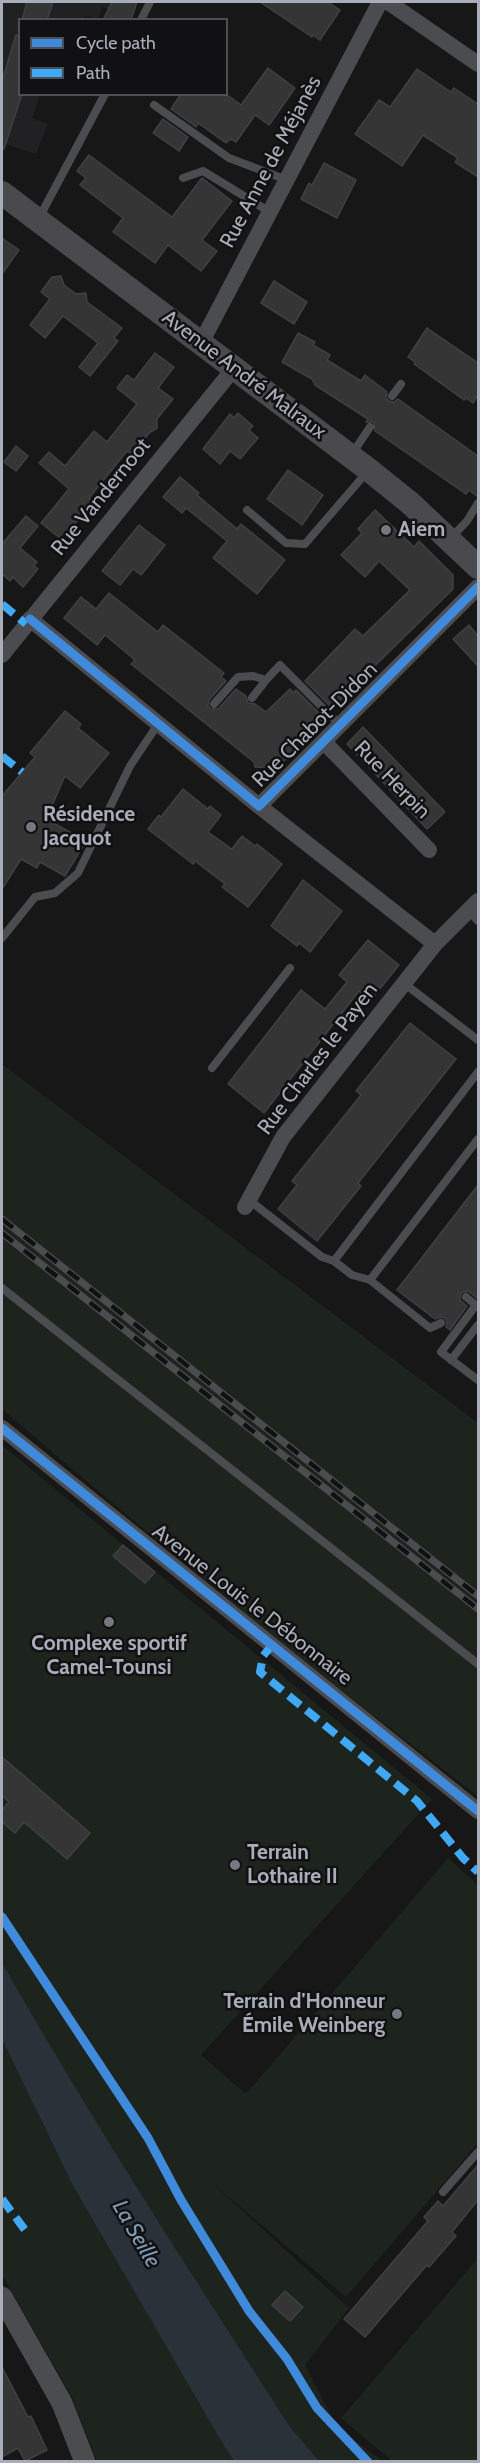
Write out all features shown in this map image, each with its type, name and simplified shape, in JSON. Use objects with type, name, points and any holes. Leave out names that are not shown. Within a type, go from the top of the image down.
[{"type":"main road","name":"Avenue André Malraux","points":[[2,193],[410,502],[478,567]]},
{"type":"street","name":"Rue Anne de Méjanès","points":[[201,343],[380,2]]},
{"type":"street","points":[[388,2],[478,64]]},
{"type":"street","name":"Rue Vandernoot","points":[[2,654],[235,368]]},
{"type":"street","name":"Rue Chabot-Didon","points":[[30,619],[259,806],[478,587]]},
{"type":"street","name":"Rue Herpin","points":[[324,741],[429,850]]},
{"type":"street","points":[[259,806],[435,944]]},
{"type":"street","name":"Rue Charles le Payen","points":[[247,1203],[283,1137],[435,944],[475,911]]},
{"type":"street","name":"Avenue Louis le Débonnaire","points":[[2,1428],[478,1811]]},
{"type":"street","points":[[2,2297],[62,2403],[85,2462]]},
{"type":"lane","points":[[142,18],[150,2]]},
{"type":"lane","points":[[37,220],[104,96]]},
{"type":"lane","points":[[154,105],[229,158],[287,180]]},
{"type":"lane","points":[[183,178],[203,171],[270,212]]},
{"type":"lane","points":[[392,396],[401,384]]},
{"type":"lane","points":[[247,510],[286,543],[305,544],[360,463],[370,427]]},
{"type":"lane","points":[[450,539],[467,521],[478,503]]},
{"type":"lane","points":[[252,698],[280,665],[340,725]]},
{"type":"lane","points":[[214,704],[238,677],[253,676],[266,680]]},
{"type":"lane","points":[[2,938],[34,897],[55,893],[78,873],[130,766],[158,724]]},
{"type":"lane","points":[[212,1068],[290,968]]},
{"type":"lane","points":[[405,984],[478,1040]]},
{"type":"lane","points":[[334,1261],[478,1072]]},
{"type":"lane","points":[[370,1280],[478,1139]]},
{"type":"lane","points":[[247,1203],[322,1257],[334,1261],[352,1275],[370,1280],[430,1328],[441,1323]]},
{"type":"lane","points":[[2,1288],[478,1664]]},
{"type":"lane","points":[[466,1297],[476,1305],[441,1352],[478,1380]]},
{"type":"lane","points":[[451,1360],[478,1325]]},
{"type":"lane","points":[[443,2192],[478,2152]]},
{"type":"shaded area","points":[[2,2],[113,2],[110,10],[102,7],[98,18],[85,16],[84,18],[18,18],[18,96],[40,96],[32,118],[48,124],[36,154],[2,143]]},
{"type":"shaded area","points":[[2,1064],[478,1423],[478,1796],[237,1606],[2,1409]]},
{"type":"shaded area","points":[[2,1445],[432,1799],[201,2055],[246,2094],[448,1858],[478,1885],[478,2143],[346,2297],[210,2181],[349,2308],[305,2365],[337,2427],[382,2461],[319,2461],[290,2427],[47,2044],[2,1963]]},
{"type":"shaded area","points":[[2,2039],[72,2184],[234,2461],[97,2461],[71,2395],[2,2275]]},
{"type":"shaded area","points":[[478,2258],[478,2461],[392,2461],[341,2418]]},
{"type":"water","name":"La Seille","points":[[2,1963],[71,2081],[180,2255],[290,2427],[319,2461],[234,2461],[223,2444],[72,2184],[2,2039]]},
{"type":"building","points":[[27,2],[53,2],[48,18],[23,18]]},
{"type":"building","points":[[112,2],[137,2],[132,18],[104,18]]},
{"type":"building","points":[[260,2],[328,2],[340,10],[320,40]]},
{"type":"building","points":[[16,35],[18,36],[18,96],[21,96],[4,149],[2,148],[2,81]]},
{"type":"building","points":[[268,68],[295,88],[269,125],[255,115],[236,142],[231,139],[226,143],[198,123],[196,127],[171,109],[180,96],[228,95],[241,105]]},
{"type":"building","points":[[417,69],[451,92],[454,88],[478,104],[478,177],[455,162],[458,158],[423,135],[402,166],[355,134],[379,100],[390,107]]},
{"type":"building","points":[[163,119],[188,137],[179,151],[153,133]]},
{"type":"building","points":[[89,155],[172,217],[202,178],[232,201],[202,240],[217,251],[201,271],[168,245],[155,263],[113,232],[123,218],[80,185],[86,178],[77,171]]},
{"type":"building","points":[[324,163],[356,180],[337,218],[301,199],[309,183],[312,185]]},
{"type":"building","points":[[2,238],[19,250],[2,274]]},
{"type":"building","points":[[61,276],[64,285],[76,294],[86,293],[87,302],[122,328],[114,338],[118,341],[90,376],[79,367],[98,343],[63,316],[45,338],[30,325],[50,299],[41,292],[52,277]]},
{"type":"building","points":[[274,281],[307,302],[294,324],[261,303]]},
{"type":"building","points":[[427,328],[478,363],[478,395],[473,403],[466,398],[464,400],[414,364],[415,362],[408,357]]},
{"type":"building","points":[[298,333],[315,342],[313,345],[330,355],[327,360],[361,381],[365,375],[387,392],[386,398],[389,401],[394,402],[398,399],[478,456],[478,497],[469,490],[466,494],[375,431],[374,422],[366,422],[368,419],[315,385],[312,379],[282,362]]},
{"type":"building","points":[[155,353],[174,367],[158,388],[173,399],[157,419],[157,428],[149,433],[132,455],[127,451],[89,498],[93,501],[70,530],[71,547],[41,523],[69,489],[39,463],[49,452],[65,466],[94,431],[107,442],[137,404],[117,388],[127,375],[134,380]]},
{"type":"building","points":[[238,413],[253,426],[249,430],[258,438],[240,459],[230,451],[220,464],[203,449],[230,414],[234,418]]},
{"type":"building","points":[[16,446],[28,456],[16,471],[4,462]]},
{"type":"building","points":[[288,470],[323,495],[302,525],[267,499]]},
{"type":"building","points":[[180,477],[199,493],[197,495],[237,529],[241,524],[285,560],[257,594],[213,558],[227,541],[186,508],[182,513],[163,497]]},
{"type":"building","points":[[375,510],[414,547],[419,541],[453,575],[453,589],[332,708],[305,681],[355,629],[363,636],[410,590],[379,561],[365,577],[341,555],[362,533],[358,529]]},
{"type":"building","points":[[26,516],[38,526],[20,548],[37,562],[34,566],[38,569],[23,587],[13,577],[10,581],[2,574],[2,544]]},
{"type":"building","points":[[139,525],[165,545],[141,575],[133,569],[120,585],[102,571]]},
{"type":"building","points":[[109,593],[158,632],[163,625],[224,673],[221,677],[226,681],[209,700],[210,709],[218,709],[236,689],[246,696],[248,703],[255,704],[266,712],[290,689],[294,693],[296,690],[323,717],[321,720],[323,721],[277,768],[255,767],[254,762],[131,664],[135,660],[105,635],[97,645],[64,618],[81,597],[96,609]]},
{"type":"building","points":[[469,625],[478,636],[478,666],[453,639]]},
{"type":"building","points":[[65,711],[81,724],[78,728],[109,753],[80,788],[65,776],[46,819],[86,841],[65,876],[40,862],[37,868],[21,859],[2,889],[2,796],[35,757],[30,753]]},
{"type":"building","points":[[363,727],[445,812],[427,829],[347,744]]},
{"type":"building","points":[[183,789],[208,809],[210,806],[221,815],[208,832],[232,849],[242,836],[255,846],[257,844],[282,864],[248,907],[222,887],[225,884],[195,861],[193,864],[148,829],[159,815],[161,817]]},
{"type":"building","points":[[303,880],[342,911],[310,952],[299,943],[297,946],[271,926]]},
{"type":"building","points":[[368,940],[399,965],[370,1001],[359,991],[264,1113],[228,1084],[301,990],[325,1009],[347,982],[339,975]]},
{"type":"building","points":[[410,1023],[456,1059],[358,1183],[361,1186],[317,1241],[278,1209],[297,1185],[292,1181],[361,1095],[356,1091]]},
{"type":"building","points":[[478,1185],[478,1299],[468,1291],[461,1293],[460,1300],[467,1306],[450,1330],[446,1327],[445,1318],[435,1319],[397,1290]]},
{"type":"building","points":[[123,1545],[155,1572],[145,1583],[113,1556]]},
{"type":"building","points":[[2,1757],[90,1833],[67,1859],[24,1822],[15,1833],[2,1822],[2,1810],[9,1802],[2,1795]]},
{"type":"building","points":[[478,2165],[478,2200],[452,2232],[456,2236],[429,2267],[427,2265],[365,2337],[344,2319],[428,2221],[424,2217],[438,2201],[443,2206]]},
{"type":"building","points":[[285,2291],[303,2307],[290,2321],[272,2305]]},
{"type":"building","points":[[2,2367],[28,2417],[31,2416],[47,2450],[25,2461],[18,2448],[2,2457]]},
{"type":"railway","points":[[2,1219],[478,1596]]},
{"type":"railway","points":[[2,1233],[478,1609]]},
{"type":"marked path","points":[[2,604],[26,624]]},
{"type":"marked path","points":[[2,756],[22,772]]},
{"type":"marked path","points":[[273,1644],[263,1656],[260,1672],[417,1801],[463,1858],[478,1872]]},
{"type":"marked path","points":[[2,2199],[28,2234]]},
{"type":"cycle path","points":[[30,619],[259,806],[478,587]]},
{"type":"cycle path","points":[[2,1428],[478,1811]]},
{"type":"cycle path","points":[[2,1917],[148,2138],[181,2200],[249,2311],[287,2359],[317,2408],[368,2462]]},
{"type":"place","name":"Aiem","points":[[386,530]]},
{"type":"place","name":"Résidence Jacquot","points":[[31,827]]},
{"type":"place","name":"Complexe sportif Camel-Tounsi","points":[[109,1622]]},
{"type":"place","name":"Terrain Lothaire II","points":[[235,1865]]},
{"type":"place","name":"Terrain d'Honneur Émile Weinberg","points":[[397,2014]]}]
